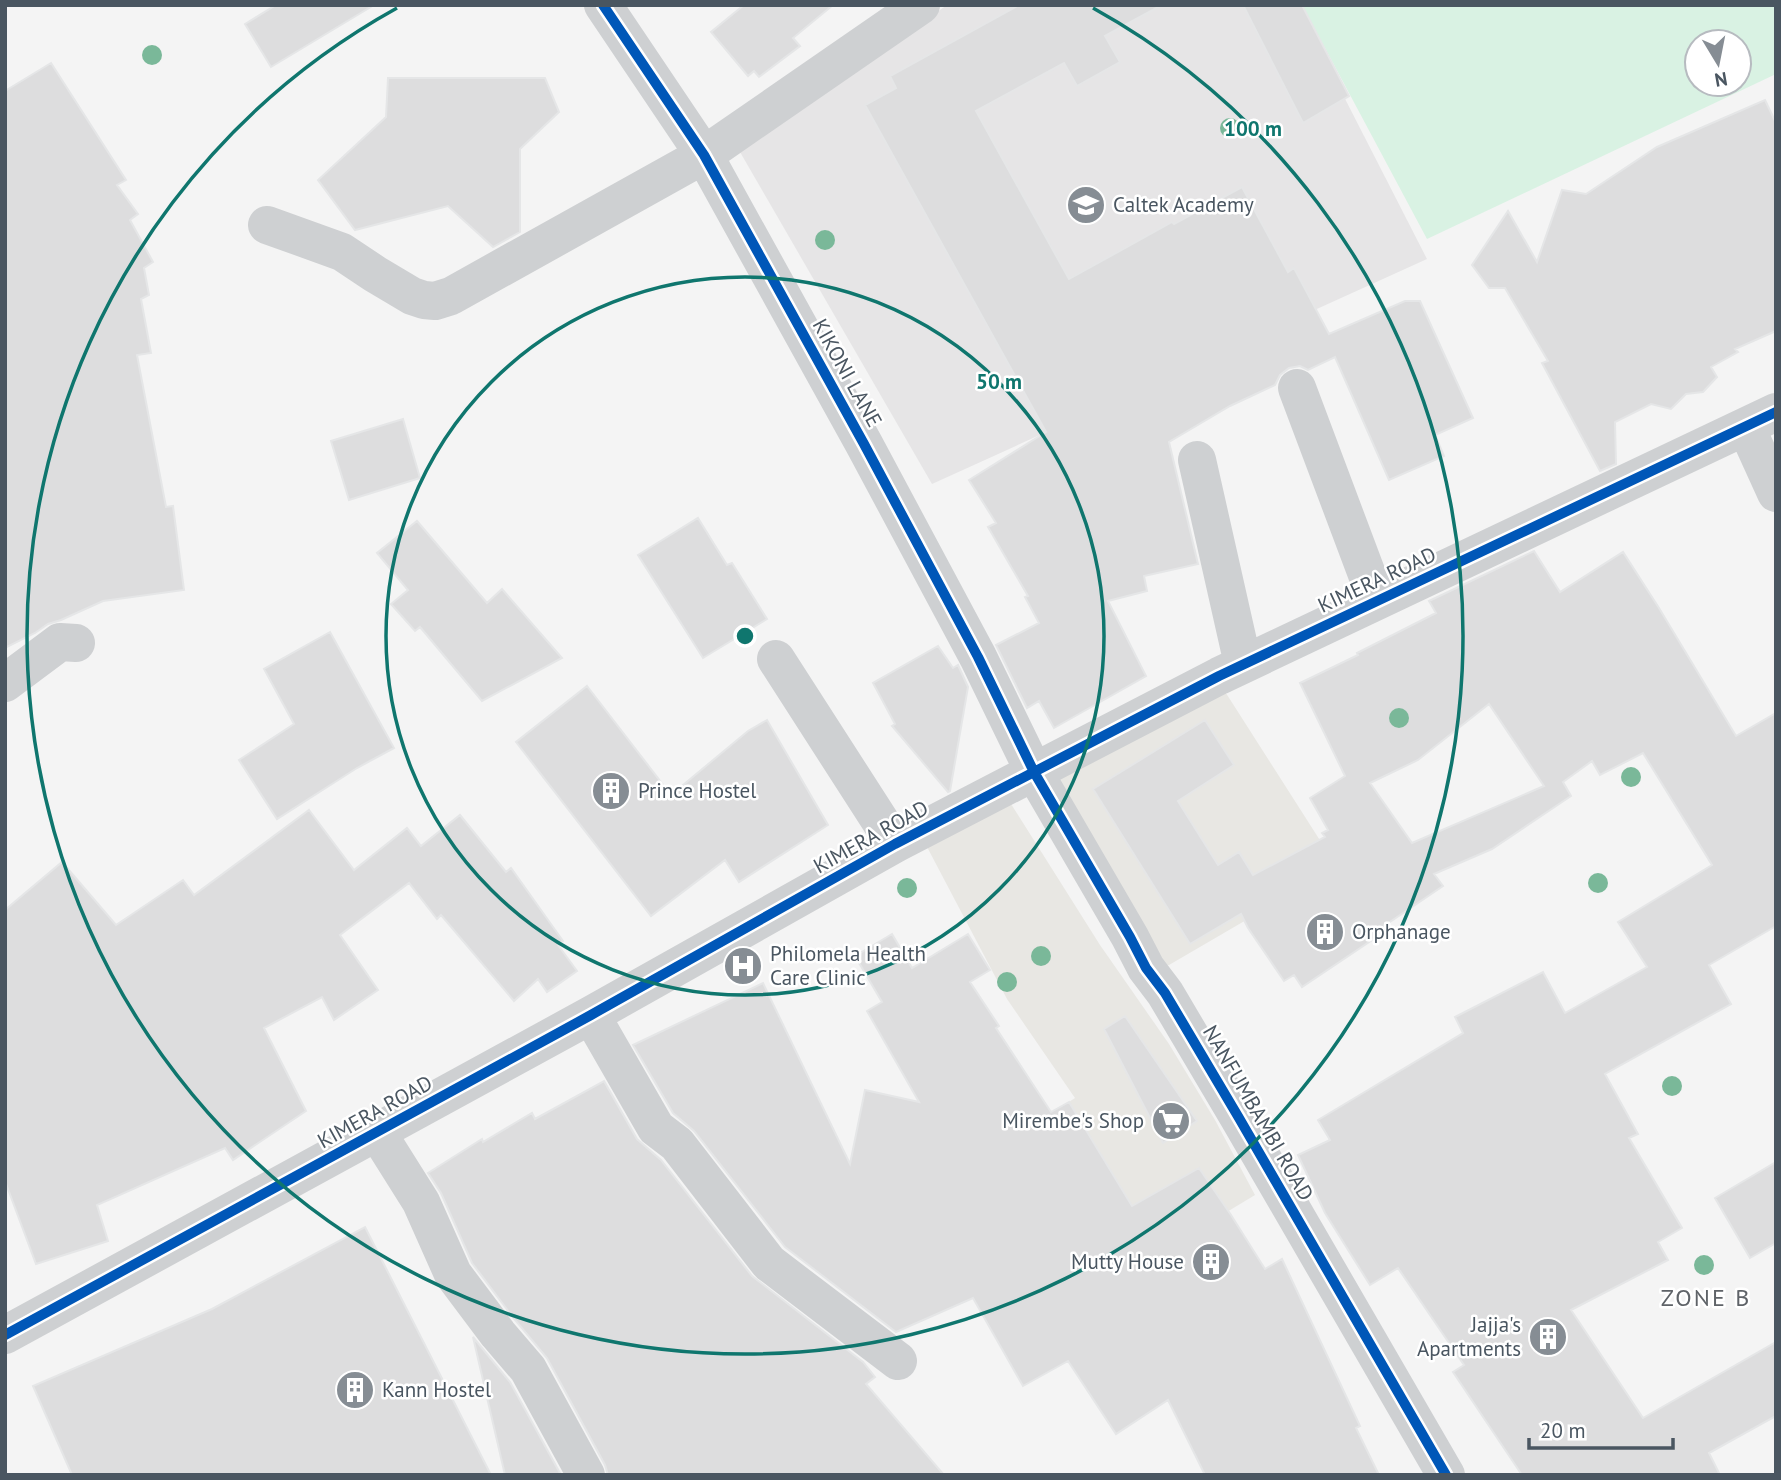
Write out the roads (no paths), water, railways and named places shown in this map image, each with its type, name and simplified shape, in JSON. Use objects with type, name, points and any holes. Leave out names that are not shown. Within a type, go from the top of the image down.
[{"type":"street","name":"KIKONI LANE","points":[[603,5],[704,155],[978,657],[1034,772]]},
{"type":"street","points":[[267,225],[342,251],[412,296],[435,301],[451,296],[704,155],[921,5]]},
{"type":"street","points":[[1297,388],[1377,601]]},
{"type":"street","points":[[1761,419],[1776,493]]},
{"type":"street","name":"KIMERA ROAD","points":[[5,1335],[590,1015],[895,844],[1243,664],[1761,419]]},
{"type":"street","points":[[1197,460],[1243,664]]},
{"type":"street","points":[[5,683],[60,642],[76,643]]},
{"type":"street","points":[[776,659],[895,844]]},
{"type":"street","name":"NANFUMBAMBI ROAD","points":[[1034,772],[1146,968],[1165,993],[1239,1118],[1446,1475]]},
{"type":"street","points":[[590,1015],[656,1128],[677,1144],[769,1263],[898,1361]]},
{"type":"street","points":[[377,1132],[421,1202],[453,1274],[498,1335],[528,1369],[586,1475]]},
{"type":"place","name":"Caltek Academy","points":[[1086,205]]},
{"type":"place","name":"Prince Hostel","points":[[611,791]]},
{"type":"place","name":"Orphanage","points":[[1325,932]]},
{"type":"place","name":"Philomela Health Care Clinic","points":[[743,966]]},
{"type":"place","name":"Mirembe's Shop","points":[[1171,1121]]},
{"type":"place","name":"Mutty House","points":[[1211,1262]]},
{"type":"place","name":"Jajja's Apartments","points":[[1548,1337]]},
{"type":"place","name":"Kann Hostel","points":[[355,1390]]},
{"type":"district","name":"ZONE B","points":[[1706,1298]]}]
